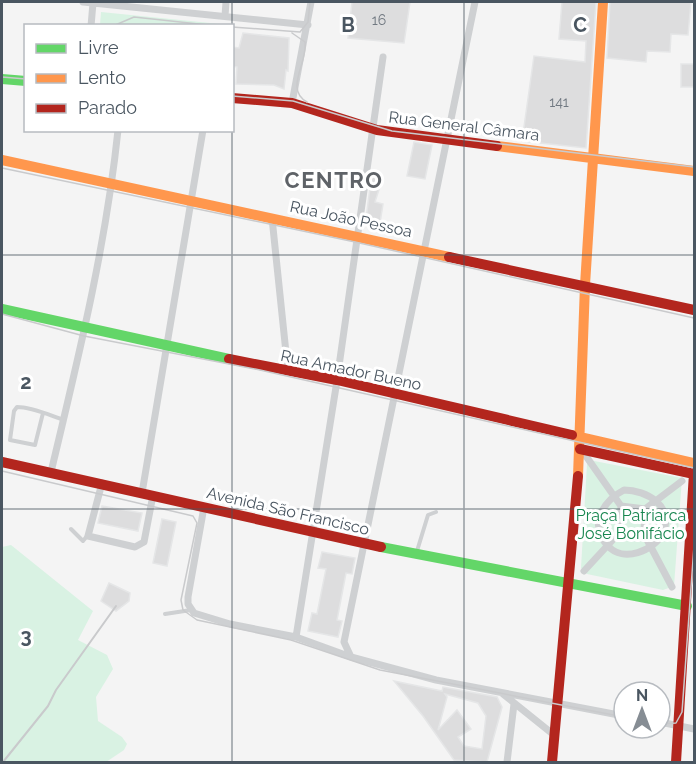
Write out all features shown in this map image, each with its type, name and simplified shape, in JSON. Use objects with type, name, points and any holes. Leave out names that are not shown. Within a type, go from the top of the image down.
[{"type":"street","points":[[83,2],[128,4],[308,25]]},
{"type":"street","points":[[225,16],[226,2]]},
{"type":"street","points":[[292,103],[311,2]]},
{"type":"street","points":[[351,657],[344,642],[475,2]]},
{"type":"street","points":[[552,762],[581,443],[585,285],[603,2]]},
{"type":"street","points":[[91,24],[93,3]]},
{"type":"street","points":[[296,637],[337,380],[383,57]]},
{"type":"street","points":[[2,79],[24,81]]},
{"type":"street","name":"Rua General Câmara","points":[[234,98],[292,103],[372,129],[595,156],[694,171]]},
{"type":"street","points":[[51,472],[85,330],[113,183],[118,132]]},
{"type":"street","points":[[102,483],[88,536],[140,546],[144,542],[167,347],[203,132]]},
{"type":"street","name":"Rua João Pessoa","points":[[2,160],[694,310]]},
{"type":"street","points":[[273,218],[288,372]]},
{"type":"street","name":"Rua Amador Bueno","points":[[2,309],[85,330],[394,393],[581,443],[694,463]]},
{"type":"street","points":[[581,443],[694,473],[691,607],[676,762]]},
{"type":"street","points":[[581,443],[621,506],[620,532],[584,571]]},
{"type":"street","name":"Avenida São Francisco","points":[[2,462],[364,544],[569,583]]},
{"type":"street","points":[[621,506],[645,509],[682,481]]},
{"type":"street","points":[[624,490],[640,490],[657,500],[664,515],[663,532],[651,547],[634,554],[617,553],[607,546],[601,533],[599,516],[606,501],[614,495],[624,490]]},
{"type":"street","points":[[204,507],[188,604],[191,610],[201,616],[296,637],[351,657],[503,694],[612,714]]},
{"type":"street","points":[[645,509],[644,534],[672,587]]},
{"type":"street","points":[[620,532],[644,534]]},
{"type":"street","points":[[569,583],[691,607]]},
{"type":"street","points":[[332,651],[344,642]]},
{"type":"street","points":[[503,694],[554,735]]},
{"type":"street","points":[[507,762],[514,704]]},
{"type":"street","points":[[672,725],[694,729]]},
{"type":"lane","points":[[43,413],[35,445],[10,440],[14,411],[17,407],[43,413],[64,420]]},
{"type":"lane","points":[[416,554],[428,514],[436,512]]},
{"type":"lane","points":[[71,529],[80,540],[86,540],[88,536]]},
{"type":"lane","points":[[165,614],[191,610]]},
{"type":"green space","points":[[101,12],[220,24],[100,24]]},
{"type":"green space","name":"Praça Patriarca José Bonifácio","points":[[589,460],[682,478],[674,586],[663,590],[587,574],[581,568]]},
{"type":"green space","points":[[11,545],[93,611],[78,640],[107,655],[113,669],[96,697],[98,721],[122,737],[127,744],[124,750],[106,762],[2,762],[2,547]]},
{"type":"building","points":[[352,2],[410,2],[404,43],[348,38]]},
{"type":"building","points":[[562,2],[596,2],[586,148],[522,141],[534,56],[585,62],[586,41],[559,39]]},
{"type":"building","points":[[610,2],[691,2],[688,35],[671,34],[670,52],[647,51],[646,62],[607,58]]},
{"type":"building","points":[[243,33],[289,38],[288,71],[286,70],[284,89],[274,85],[236,84],[237,67],[234,66],[234,47],[239,48]]},
{"type":"building","points":[[681,64],[694,64],[694,87],[681,87]]},
{"type":"building","points":[[414,142],[432,145],[425,179],[407,176]]},
{"type":"building","points":[[372,172],[377,173],[376,179],[382,180],[375,202],[383,204],[380,223],[366,219]]},
{"type":"building","points":[[102,506],[142,513],[138,531],[98,523]]},
{"type":"building","points":[[162,519],[176,522],[167,566],[153,563]]},
{"type":"building","points":[[322,552],[355,558],[352,574],[346,573],[337,620],[342,621],[338,637],[308,631],[312,613],[317,614],[326,569],[318,568]]},
{"type":"building","points":[[109,583],[130,593],[129,601],[116,611],[101,601]]},
{"type":"building","points":[[394,681],[442,691],[443,687],[497,697],[502,707],[487,762],[454,760],[423,716]],"holes":[[[445,694],[478,703],[486,716],[482,749],[464,746],[458,737],[471,729],[457,710],[438,730],[447,697]]]},
{"type":"tram line","points":[[234,27],[300,32],[308,22],[310,2]]},
{"type":"tram line","points":[[118,24],[134,17],[199,24]]},
{"type":"tram line","points":[[292,33],[305,42],[297,90],[300,97],[307,102]]},
{"type":"tram line","points":[[2,77],[24,79]]},
{"type":"tram line","points":[[234,96],[293,101],[392,131],[694,167]]},
{"type":"tram line","points":[[2,168],[355,242],[694,318]]},
{"type":"tram line","points":[[2,314],[84,336],[260,370],[694,468]]},
{"type":"tram line","points":[[2,471],[193,516],[197,523],[181,600],[183,610],[197,620],[291,640],[380,670],[612,715]]},
{"type":"tram line","points":[[672,723],[676,723],[682,712],[694,546]]},
{"type":"railway","points":[[3,762],[48,706],[56,690],[116,606]]},
{"type":"traffic: fast","points":[[2,79],[24,81]]},
{"type":"traffic: fast","points":[[2,309],[229,359]]},
{"type":"traffic: fast","points":[[381,547],[687,606]]},
{"type":"traffic: slow","points":[[578,476],[585,285],[603,2]]},
{"type":"traffic: slow","points":[[497,146],[694,171]]},
{"type":"traffic: slow","points":[[2,160],[449,257]]},
{"type":"traffic: slow","points":[[572,435],[694,463]]},
{"type":"traffic: jam","points":[[234,98],[292,103],[377,130],[497,146]]},
{"type":"traffic: jam","points":[[449,257],[694,310]]},
{"type":"traffic: jam","points":[[229,359],[337,380],[572,435]]},
{"type":"traffic: jam","points":[[580,449],[694,474]]},
{"type":"traffic: jam","points":[[2,462],[381,547]]},
{"type":"traffic: jam","points":[[676,762],[694,473]]},
{"type":"traffic: jam","points":[[552,762],[578,476]]},
{"type":"district","name":"CENTRO","points":[[334,180]]}]
